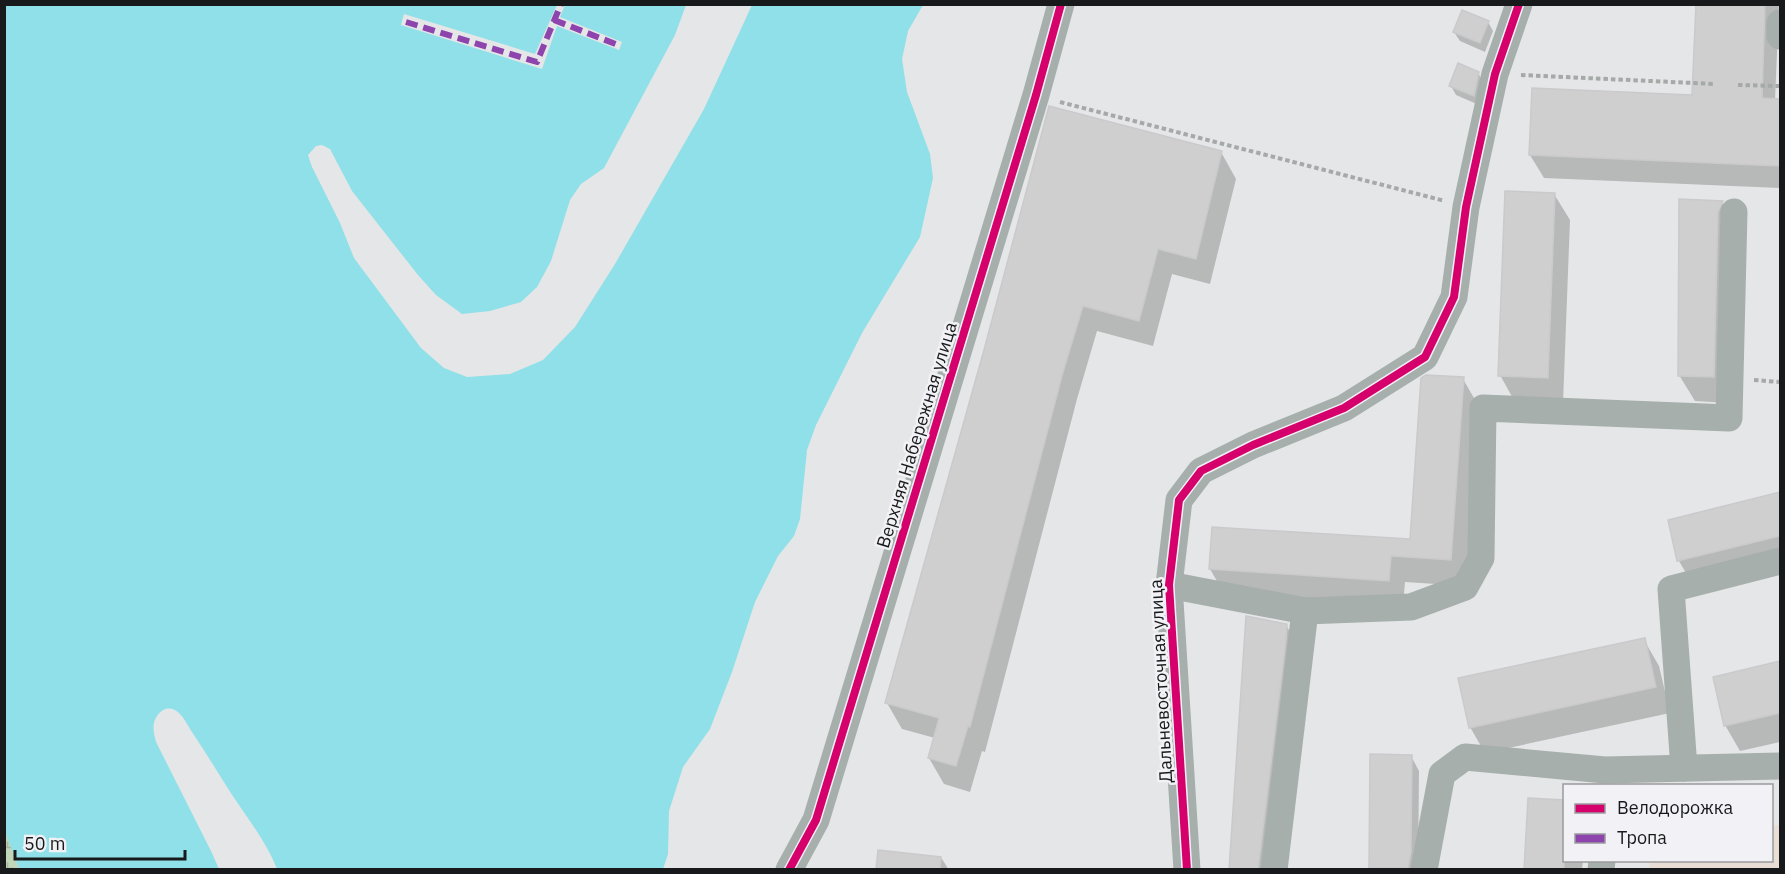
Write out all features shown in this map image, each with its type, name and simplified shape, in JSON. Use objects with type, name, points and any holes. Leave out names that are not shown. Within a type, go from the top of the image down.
[{"type":"street","name":"Верхняя Набережная улица","points":[[789,870],[816,820],[1036,95],[1061,4]]},
{"type":"street","name":"Дальневосточная улица","points":[[1187,870],[1169,585],[1179,500],[1201,471],[1253,445],[1344,408],[1425,357],[1454,297],[1466,207],[1495,74],[1519,4]]},
{"type":"street","points":[[1780,23],[1780,36]]},
{"type":"street","points":[[1169,585],[1305,611],[1411,607],[1465,587],[1481,558],[1484,408],[1729,418],[1734,212]]},
{"type":"street","points":[[1684,768],[1671,589],[1780,561]]},
{"type":"street","points":[[1274,870],[1305,611]]},
{"type":"street","points":[[1424,870],[1442,774],[1465,757],[1605,778],[1684,768],[1780,766]]},
{"type":"path","points":[[1495,74],[1715,84]]},
{"type":"path","points":[[1738,85],[1780,86]]},
{"type":"path","points":[[1036,95],[1466,207]]},
{"type":"path","points":[[1745,379],[1780,382]]},
{"type":"shaded area","points":[[1780,825],[1780,869],[1650,869],[1649,862],[1773,862],[1773,826]]},
{"type":"green space","points":[[5,829],[19,869],[5,869]]},
{"type":"water","points":[[4,5],[686,5],[675,35],[604,168],[581,184],[570,200],[551,261],[537,287],[521,302],[490,311],[462,314],[436,295],[418,275],[352,191],[330,149],[322,145],[316,146],[308,155],[354,258],[421,348],[444,368],[467,377],[510,374],[543,360],[575,327],[615,264],[704,109],[752,5],[923,5],[908,31],[902,59],[907,92],[930,154],[933,178],[920,237],[862,333],[816,425],[807,450],[800,519],[794,536],[778,556],[755,602],[710,729],[683,767],[669,811],[668,854],[663,869],[277,869],[261,837],[184,719],[177,711],[168,709],[159,713],[155,719],[156,742],[219,869],[19,869],[4,829]]},
{"type":"pier","points":[[557,5],[565,5],[560,17],[622,42],[619,50],[557,26],[542,69],[401,25],[404,14],[535,54]]},
{"type":"building","points":[[1696,4],[1765,4],[1762,98],[1780,99],[1780,166],[1529,155],[1532,88],[1692,95]]},
{"type":"building","points":[[1462,10],[1489,21],[1480,43],[1453,32]]},
{"type":"building","points":[[1458,63],[1479,72],[1474,96],[1449,86]]},
{"type":"building","points":[[1049,106],[1222,151],[1196,259],[1158,249],[1139,321],[1083,306],[1063,372],[970,727],[968,726],[956,766],[928,758],[939,718],[885,703],[984,350]]},
{"type":"building","points":[[1505,191],[1555,193],[1548,378],[1498,376]]},
{"type":"building","points":[[1679,199],[1723,201],[1718,212],[1714,377],[1678,376]]},
{"type":"building","points":[[1426,375],[1464,377],[1451,560],[1391,556],[1389,581],[1209,569],[1212,527],[1410,539],[1421,378]]},
{"type":"building","points":[[1780,492],[1780,536],[1677,561],[1668,520]]},
{"type":"building","points":[[1246,616],[1287,624],[1286,640],[1258,870],[1229,870]]},
{"type":"building","points":[[1645,638],[1656,687],[1469,728],[1458,678]]},
{"type":"building","points":[[1780,661],[1780,713],[1724,726],[1713,677]]},
{"type":"building","points":[[1370,754],[1412,755],[1411,852],[1408,868],[1369,868]]},
{"type":"building","points":[[1528,798],[1563,800],[1564,870],[1524,870]]},
{"type":"building","points":[[878,850],[941,857],[940,870],[876,870]]},
{"type":"marked path","points":[[406,22],[537,62],[561,4]]},
{"type":"marked path","points":[[554,20],[618,45]]},
{"type":"cycle path","points":[[789,870],[816,820],[1036,95],[1061,4]]},
{"type":"cycle path","points":[[1187,870],[1169,585],[1179,500],[1201,471],[1253,445],[1344,408],[1425,357],[1454,297],[1466,207],[1495,74],[1519,4]]}]
